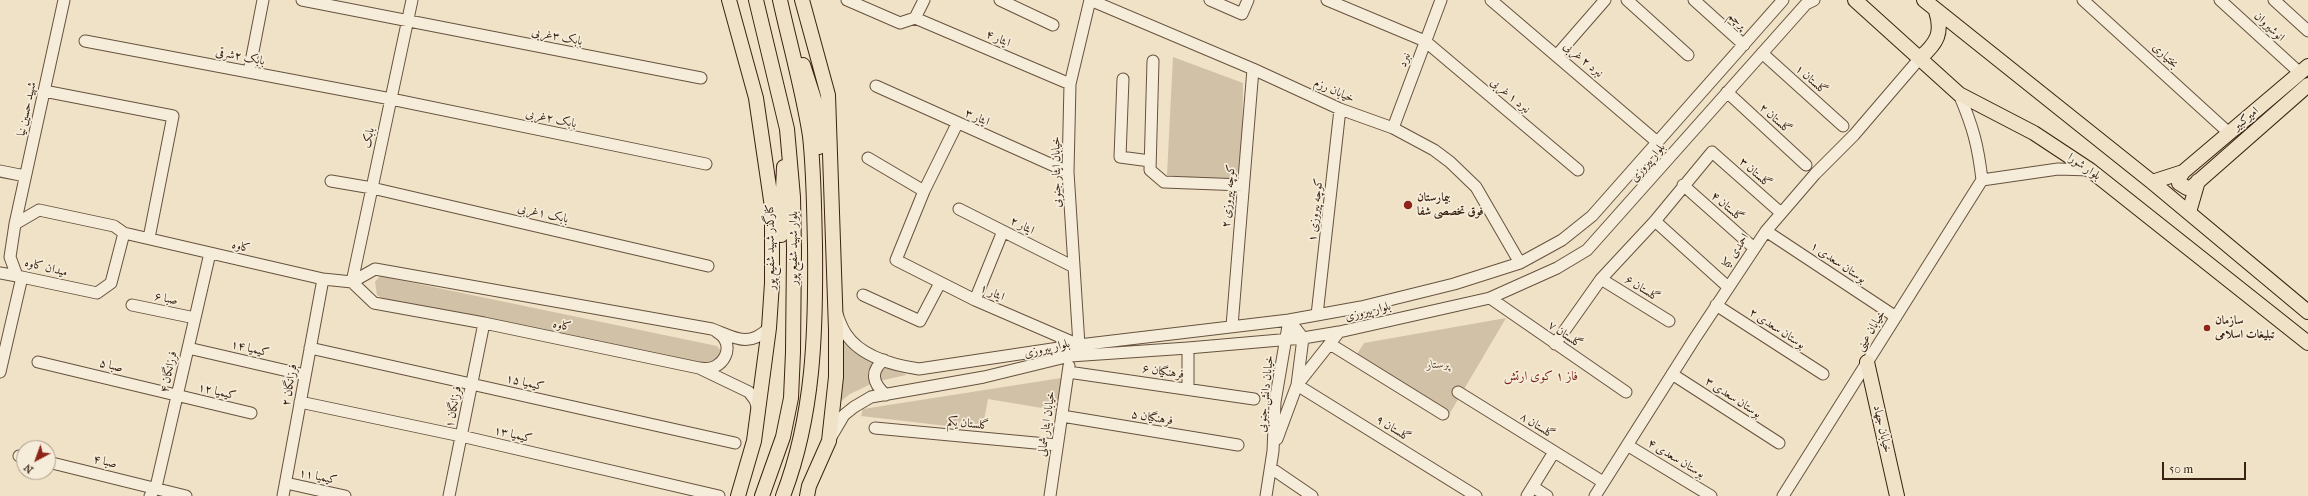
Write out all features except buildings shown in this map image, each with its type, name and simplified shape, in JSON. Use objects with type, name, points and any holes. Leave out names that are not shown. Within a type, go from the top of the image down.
[{"type":"main road","name":"کنارگذر شهید شفیع پور","points":[[729,0],[756,98],[772,207],[772,283],[769,328],[754,441],[738,496]]},
{"type":"main road","name":"بلوار شهید شفیع پور","points":[[756,0],[787,129],[793,197],[793,352],[791,398],[783,437],[762,496]]},
{"type":"main road","points":[[780,0],[814,99],[822,185],[834,227]]},
{"type":"main road","name":"بلوار شهید شفیع پور","points":[[780,0],[810,136],[815,289],[814,343],[809,398],[800,446],[784,496]]},
{"type":"main road","points":[[802,0],[828,95],[834,227],[836,377],[829,441],[806,493]]},
{"type":"main road","name":"بلوار شورا","points":[[1855,0],[1959,94],[2034,133],[2090,170],[2308,343]]},
{"type":"main road","points":[[1924,0],[2189,212],[2308,312]]},
{"type":"main road","points":[[1920,58],[1932,46],[1937,37],[1940,25],[1936,11]]},
{"type":"main road","name":"امیرکبیر","points":[[2183,172],[2304,69]]},
{"type":"main road","name":"امیرکبیر","points":[[2198,180],[2308,85]]},
{"type":"main road","points":[[772,283],[781,236],[787,129]]},
{"type":"main road","points":[[2152,182],[2183,172]]},
{"type":"main road","points":[[2183,172],[2179,178],[2182,186],[2192,186],[2198,180]]},
{"type":"main road","points":[[2189,212],[2198,180]]},
{"type":"main road","name":"خیابان جهاد","points":[[1867,362],[1897,496]]},
{"type":"street","name":"شهید حسین نیا","points":[[15,224],[64,0]]},
{"type":"street","points":[[249,72],[263,0]]},
{"type":"street","name":"بابک ۳غربی","points":[[302,0],[701,78]]},
{"type":"street","name":"بابک","points":[[352,282],[412,0]]},
{"type":"street","points":[[847,0],[900,23],[915,18],[924,0]]},
{"type":"street","points":[[1000,0],[1053,25]]},
{"type":"street","name":"خیابان رزم","points":[[1090,0],[1253,68],[1340,109],[1393,128],[1434,150],[1450,162],[1476,187],[1520,263]]},
{"type":"street","name":"خیابان ایثار جنوبی","points":[[1079,345],[1068,172],[1070,84],[1090,0]]},
{"type":"street","points":[[1210,0],[1242,14],[1248,0]]},
{"type":"street","name":"نبرد ۱ غربی","points":[[1327,0],[1425,41],[1578,170]]},
{"type":"street","name":"نبرد","points":[[1393,128],[1441,0]]},
{"type":"street","name":"نبرد ۲ غربی","points":[[1491,0],[1656,141]]},
{"type":"street","points":[[1557,55],[1605,0]]},
{"type":"street","points":[[1627,0],[1688,55]]},
{"type":"street","name":"پرچم","points":[[1694,0],[1744,45]]},
{"type":"street","name":"بلوار پیروزی","points":[[834,309],[846,334],[868,354],[899,366],[919,369],[1079,345],[1289,320],[1361,307],[1454,284],[1520,263],[1562,240],[1592,216],[1656,141],[1783,0]]},
{"type":"street","name":"بختیاری","points":[[2083,0],[2229,133]]},
{"type":"street","name":"انوشیروان","points":[[2220,0],[2229,4],[2304,69]]},
{"type":"street","points":[[2274,0],[2308,31]]},
{"type":"street","name":"بلوار پیروزی","points":[[829,441],[844,415],[871,397],[984,378],[1070,356],[1304,338],[1339,332],[1490,298],[1557,268],[1587,250],[1808,1]]},
{"type":"street","name":"ایثار ۴","points":[[915,18],[1070,84]]},
{"type":"street","name":"بابک ۲شرقی","points":[[85,41],[391,99]]},
{"type":"street","name":"گلستان ۱","points":[[1762,53],[1843,126]]},
{"type":"street","name":"احمدی کیا","points":[[1595,496],[1716,305],[1766,231],[1815,174],[1854,135],[1920,58]]},
{"type":"street","points":[[1153,60],[1150,170],[1164,182],[1243,185]]},
{"type":"street","name":"کوچه پیروزی ۲","points":[[1232,326],[1253,68]]},
{"type":"street","points":[[1123,79],[1120,157],[1150,161]]},
{"type":"street","name":"ایثار ۳","points":[[876,86],[957,124],[1068,172]]},
{"type":"street","points":[[44,90],[173,116],[149,238]]},
{"type":"street","name":"گلستان ۲","points":[[1727,92],[1806,164]]},
{"type":"street","points":[[1959,94],[1974,128],[1979,150],[1982,180],[2058,169],[2090,170]]},
{"type":"street","name":"بابک ۲غربی","points":[[391,99],[706,164]]},
{"type":"street","name":"کوچه پیروزی ۱","points":[[1317,315],[1340,109]]},
{"type":"street","points":[[868,158],[924,191],[957,124]]},
{"type":"street","name":"گلستان ۳","points":[[1683,185],[1712,152],[1781,213]]},
{"type":"street","points":[[0,171],[25,176]]},
{"type":"street","name":"خیابان عینی","points":[[1783,496],[1982,180]]},
{"type":"street","name":"بابک ۱غربی","points":[[331,181],[372,188],[708,266]]},
{"type":"street","points":[[1555,344],[1601,279],[1655,220],[1683,185]]},
{"type":"street","name":"گلستان ۴","points":[[1683,185],[1754,248]]},
{"type":"street","name":"ایثار ۱","points":[[924,191],[896,260],[975,300],[1079,345]]},
{"type":"street","name":"ایثار ۲","points":[[959,209],[1074,267]]},
{"type":"street","points":[[15,224],[39,210],[114,226],[124,233]]},
{"type":"street","points":[[1655,220],[1728,287]]},
{"type":"street","name":"میدان کاوه","points":[[15,224],[10,257],[19,276],[97,293],[111,283],[124,233]]},
{"type":"street","points":[[975,300],[1003,231]]},
{"type":"street","name":"بوستان سعدی ۱","points":[[1766,231],[1896,317]]},
{"type":"street","name":"کاوه","points":[[124,233],[323,279],[352,282],[374,269],[712,329],[742,340],[759,338],[769,328]]},
{"type":"street","name":"فرزانگان ۴","points":[[153,492],[178,396],[210,253]]},
{"type":"street","points":[[0,272],[19,276],[0,372]]},
{"type":"street","name":"فرزانگان ۲","points":[[283,496],[323,279]]},
{"type":"street","name":"گلستان ۶","points":[[1601,279],[1670,321]]},
{"type":"street","name":"کاوه","points":[[352,282],[374,303],[484,323],[699,368],[749,392],[755,400],[758,410]]},
{"type":"street","points":[[863,295],[920,321],[940,283]]},
{"type":"street","name":"گلستان ۷","points":[[1490,298],[1626,392]]},
{"type":"street","name":"صبا ۶","points":[[132,305],[195,318]]},
{"type":"street","name":"بوستان سعدی ۲","points":[[1716,305],[1823,374]]},
{"type":"street","points":[[1289,320],[1304,338]]},
{"type":"street","name":"خیابان دانش جنوبی","points":[[1266,496],[1273,451],[1275,402],[1289,320]]},
{"type":"street","name":"فرزانگان ۱","points":[[449,496],[484,323]]},
{"type":"street","points":[[699,368],[707,370],[715,368],[722,363],[726,356],[727,348],[725,340],[720,333],[712,329]]},
{"type":"street","name":"خیابان دانش جنوبی","points":[[1297,385],[1339,332]]},
{"type":"street","name":"خیابان دانش جنوبی","points":[[1273,451],[1297,385],[1304,338]]},
{"type":"street","points":[[1330,344],[1443,414]]},
{"type":"street","name":"کیمیا ۱۴","points":[[188,348],[306,375]]},
{"type":"street","name":"کیمیا ۱۵","points":[[310,348],[735,443]]},
{"type":"street","points":[[1188,348],[1188,389]]},
{"type":"street","name":"خیابان ایثار شمالی","points":[[1050,496],[1070,356]]},
{"type":"street","points":[[884,360],[876,368],[874,375],[875,383],[886,394]]},
{"type":"street","name":"صبا ۵","points":[[38,362],[178,396]]},
{"type":"street","name":"فرهنگیان ۶","points":[[1068,372],[1254,399]]},
{"type":"street","name":"بوستان سعدی ۳","points":[[1672,374],[1780,444]]},
{"type":"street","name":"گلستان ۹","points":[[1297,385],[1476,496]]},
{"type":"street","name":"گلستان ۸","points":[[1458,392],[1604,482]]},
{"type":"street","name":"کیمیا ۱۲","points":[[178,396],[251,413]]},
{"type":"street","name":"کیمیا ۱۳","points":[[300,402],[461,436],[719,496]]},
{"type":"street","name":"فرهنگیان ۵","points":[[1062,416],[1238,445]]},
{"type":"street","name":"گلستان یکم","points":[[876,428],[1057,445]]},
{"type":"street","name":"بوستان سعدی ۴","points":[[1627,445],[1711,496]]},
{"type":"street","points":[[1547,496],[1530,492],[1554,452]]},
{"type":"street","name":"صبا ۴","points":[[56,464],[153,492],[186,496]]},
{"type":"street","points":[[1271,468],[1312,496]]},
{"type":"street","name":"کیمیا ۱۱","points":[[286,483],[345,496]]},
{"type":"green space","points":[[1173,57],[1243,83],[1242,166],[1229,181],[1167,175]]},
{"type":"green space","points":[[380,276],[717,346],[724,354],[710,366],[385,300],[377,295],[375,282]]},
{"type":"green space","name":"پرستار","points":[[1506,318],[1450,413],[1357,354],[1364,343]]},
{"type":"green space","points":[[842,341],[857,354],[874,360],[868,374],[873,383],[850,394],[840,402]]},
{"type":"green space","points":[[881,366],[906,375],[879,381],[877,372]]},
{"type":"green space","points":[[1074,376],[1066,412],[988,399],[982,430],[861,416],[863,409]]},
{"type":"place","name":"بیمارستان فوق تخصصی شفا","points":[[1408,205]]},
{"type":"place","name":"سازمان تبلیغات اسلامی","points":[[2207,328]]},
{"type":"district","name":"فاز ۱ کوی ارتش","points":[[1541,377]]}]
